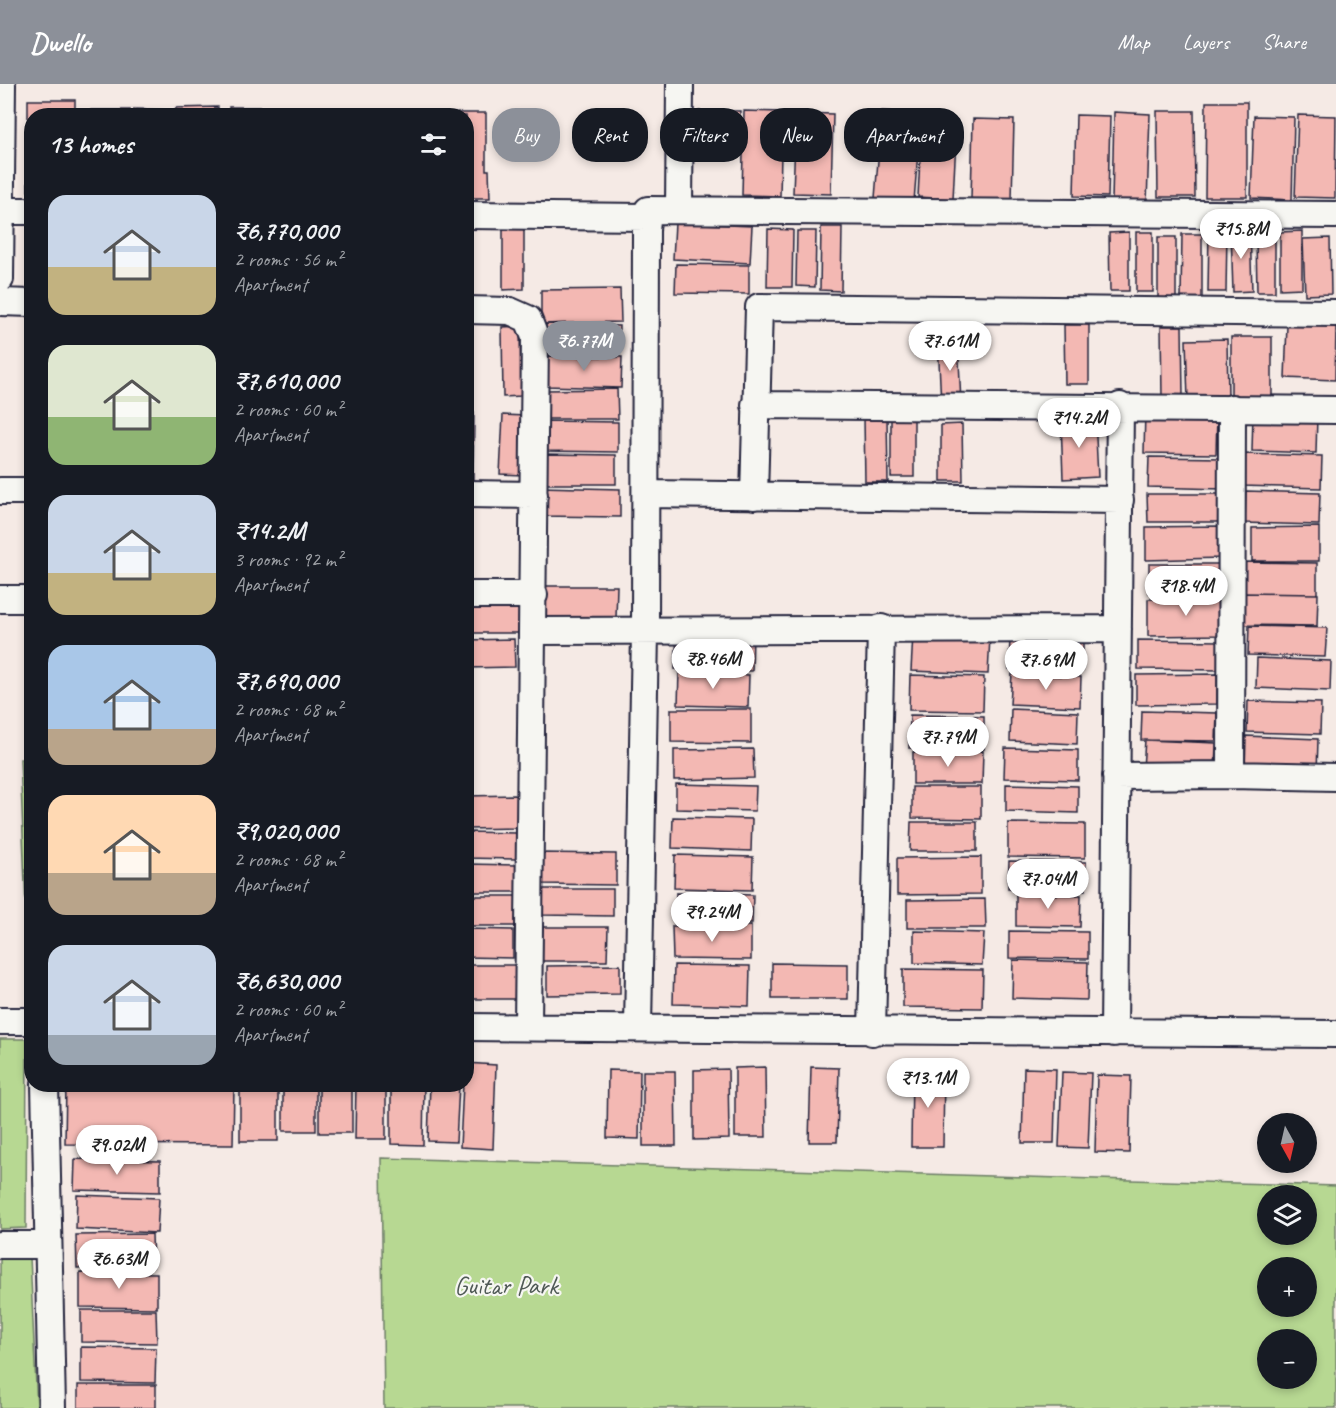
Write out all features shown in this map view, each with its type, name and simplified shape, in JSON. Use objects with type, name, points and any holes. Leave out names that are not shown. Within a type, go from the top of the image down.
[{"type":"street","points":[[0,279],[2,84]]},
{"type":"street","points":[[679,209],[680,84]]},
{"type":"street","points":[[638,1028],[645,632],[647,217],[651,209],[1336,214]]},
{"type":"street","points":[[1,211],[24,211]]},
{"type":"street","points":[[474,215],[647,217]]},
{"type":"street","points":[[0,302],[24,303]]},
{"type":"street","points":[[754,496],[759,307],[1336,313]]},
{"type":"street","points":[[474,310],[510,311],[528,319],[535,337],[534,631],[528,1027]]},
{"type":"street","points":[[755,405],[1120,406],[1336,410]]},
{"type":"street","points":[[1114,1033],[1120,406]]},
{"type":"street","points":[[1232,408],[1232,775]]},
{"type":"street","points":[[0,491],[24,491]]},
{"type":"street","points":[[474,494],[534,495]]},
{"type":"street","points":[[646,494],[1120,500]]},
{"type":"street","points":[[474,595],[534,595]]},
{"type":"street","points":[[0,599],[24,599]]},
{"type":"street","points":[[534,631],[645,632],[881,628],[1118,629]]},
{"type":"street","points":[[872,1032],[881,628]]},
{"type":"street","points":[[1116,776],[1336,777]]},
{"type":"street","points":[[0,1021],[24,1021]]},
{"type":"street","points":[[474,1027],[1336,1034]]},
{"type":"street","points":[[45,1092],[46,1245],[52,1408]]},
{"type":"street","points":[[0,1245],[46,1245]]},
{"type":"green space","points":[[20,759],[24,759],[24,859]]},
{"type":"green space","points":[[0,1039],[24,1039],[24,1092],[27,1092],[26,1228],[0,1229]]},
{"type":"green space","name":"Guitar Park","points":[[381,1158],[1302,1185],[1257,1185],[1257,1245],[1317,1245],[1317,1185],[1336,1186],[1336,1408],[384,1408]]},
{"type":"green space","points":[[30,1257],[37,1408],[0,1408],[0,1258]]},
{"type":"building","points":[[28,100],[75,100],[75,108],[28,108]]},
{"type":"building","points":[[1206,102],[1247,102],[1247,197],[1205,197]]},
{"type":"building","points":[[229,107],[263,107],[263,108]]},
{"type":"building","points":[[748,111],[760,111],[760,162],[781,162],[780,196],[742,195],[743,162],[748,162]]},
{"type":"building","points":[[1157,111],[1194,111],[1195,197],[1158,197]]},
{"type":"building","points":[[1114,112],[1150,114],[1147,203],[1112,202]]},
{"type":"building","points":[[474,113],[486,113],[486,170],[489,170],[490,198],[474,198]]},
{"type":"building","points":[[1076,115],[1110,116],[1108,197],[1074,196]]},
{"type":"building","points":[[1298,115],[1336,116],[1335,198],[1295,197]]},
{"type":"building","points":[[1254,116],[1294,117],[1292,200],[1251,198]]},
{"type":"building","points":[[973,119],[1014,120],[1012,199],[971,199]]},
{"type":"building","points":[[794,162],[832,162],[831,194],[793,193]]},
{"type":"building","points":[[878,162],[917,162],[914,201],[875,198]]},
{"type":"building","points":[[920,162],[955,162],[953,199],[918,197]]},
{"type":"building","points":[[675,223],[752,226],[750,263],[673,259]]},
{"type":"building","points":[[503,224],[524,224],[524,289],[503,290]]},
{"type":"building","points":[[821,227],[842,227],[841,291],[820,290]]},
{"type":"building","points":[[1250,228],[1252,291],[1233,292],[1231,229]]},
{"type":"building","points":[[768,229],[793,230],[792,287],[767,287]]},
{"type":"building","points":[[1209,230],[1227,231],[1226,292],[1208,292]]},
{"type":"building","points":[[797,231],[816,231],[815,287],[796,286]]},
{"type":"building","points":[[1302,231],[1302,288],[1280,289],[1280,232]]},
{"type":"building","points":[[1129,232],[1129,291],[1110,291],[1109,233]]},
{"type":"building","points":[[1136,232],[1153,232],[1153,292],[1136,292]]},
{"type":"building","points":[[1182,234],[1202,234],[1202,300],[1181,300]]},
{"type":"building","points":[[1158,237],[1176,237],[1176,299],[1158,299]]},
{"type":"building","points":[[1330,238],[1331,294],[1305,295],[1303,239]]},
{"type":"building","points":[[1256,239],[1275,239],[1275,292],[1257,292]]},
{"type":"building","points":[[676,264],[749,265],[749,294],[675,293]]},
{"type":"building","points":[[620,289],[621,322],[541,324],[541,290]]},
{"type":"building","points":[[546,324],[619,326],[618,354],[546,353]]},
{"type":"building","points":[[1064,325],[1089,325],[1089,384],[1065,384]]},
{"type":"building","points":[[1287,325],[1336,326],[1335,380],[1285,378]]},
{"type":"building","points":[[520,326],[521,396],[503,397],[502,327]]},
{"type":"building","points":[[1161,326],[1182,326],[1183,398],[1162,398]]},
{"type":"building","points":[[1231,337],[1272,337],[1272,399],[1231,399]]},
{"type":"building","points":[[958,338],[961,404],[941,405],[938,339]]},
{"type":"building","points":[[1227,339],[1228,398],[1188,400],[1186,340]]},
{"type":"building","points":[[546,356],[622,357],[621,388],[545,386]]},
{"type":"building","points":[[617,389],[618,419],[546,419],[546,390]]},
{"type":"building","points":[[1145,412],[1217,414],[1216,454],[1144,453]]},
{"type":"building","points":[[1253,414],[1317,416],[1316,453],[1252,451]]},
{"type":"building","points":[[503,415],[525,416],[522,475],[500,474]]},
{"type":"building","points":[[891,416],[914,416],[914,477],[891,477]]},
{"type":"building","points":[[864,417],[887,417],[888,482],[865,482]]},
{"type":"building","points":[[1095,418],[1098,477],[1063,479],[1061,420]]},
{"type":"building","points":[[545,421],[618,422],[618,452],[544,451]]},
{"type":"building","points":[[962,424],[963,481],[941,481],[941,425]]},
{"type":"building","points":[[543,454],[616,455],[616,484],[543,484]]},
{"type":"building","points":[[1242,454],[1322,456],[1321,488],[1242,486]]},
{"type":"building","points":[[1149,457],[1223,458],[1223,489],[1148,487]]},
{"type":"building","points":[[540,487],[620,489],[620,517],[539,516]]},
{"type":"building","points":[[1246,491],[1320,493],[1319,525],[1245,523]]},
{"type":"building","points":[[1147,494],[1220,494],[1221,522],[1148,522]]},
{"type":"building","points":[[1220,526],[1220,558],[1146,560],[1146,527]]},
{"type":"building","points":[[1319,527],[1319,561],[1252,561],[1252,528]]},
{"type":"building","points":[[1243,562],[1317,563],[1317,594],[1242,593]]},
{"type":"building","points":[[1149,564],[1220,564],[1220,593],[1149,593]]},
{"type":"building","points":[[545,586],[617,586],[616,618],[545,618]]},
{"type":"building","points":[[1240,593],[1318,594],[1317,626],[1239,625]]},
{"type":"building","points":[[1148,599],[1224,599],[1224,635],[1148,636]]},
{"type":"building","points":[[519,600],[520,633],[474,633],[474,601]]},
{"type":"building","points":[[1249,626],[1327,628],[1325,657],[1248,655]]},
{"type":"building","points":[[677,634],[753,637],[752,671],[675,669]]},
{"type":"building","points":[[913,634],[990,637],[988,674],[911,671]]},
{"type":"building","points":[[1010,636],[1083,638],[1083,671],[1009,669]]},
{"type":"building","points":[[514,639],[515,667],[474,668],[474,640]]},
{"type":"building","points":[[1138,640],[1221,641],[1221,670],[1138,669]]},
{"type":"building","points":[[1257,658],[1331,661],[1330,691],[1256,688]]},
{"type":"building","points":[[679,672],[749,675],[748,707],[678,705]]},
{"type":"building","points":[[1012,674],[1081,677],[1080,707],[1010,704]]},
{"type":"building","points":[[1217,674],[1217,704],[1136,705],[1136,675]]},
{"type":"building","points":[[910,675],[984,677],[983,711],[909,710]]},
{"type":"building","points":[[1248,701],[1321,703],[1320,734],[1247,732]]},
{"type":"building","points":[[671,709],[751,709],[751,743],[671,742]]},
{"type":"building","points":[[1011,709],[1078,712],[1077,744],[1010,741]]},
{"type":"building","points":[[1142,711],[1217,713],[1216,741],[1141,740]]},
{"type":"building","points":[[910,715],[984,716],[984,749],[909,748]]},
{"type":"building","points":[[1246,736],[1318,739],[1317,773],[1245,771]]},
{"type":"building","points":[[1145,740],[1216,743],[1215,771],[1143,768]]},
{"type":"building","points":[[1005,748],[1078,750],[1078,780],[1004,778]]},
{"type":"building","points":[[753,749],[754,778],[674,780],[674,750]]},
{"type":"building","points":[[983,751],[982,784],[913,784],[913,752]]},
{"type":"building","points":[[676,784],[756,786],[755,811],[676,809]]},
{"type":"building","points":[[1006,784],[1078,786],[1078,813],[1006,811]]},
{"type":"building","points":[[912,787],[981,787],[981,819],[912,818]]},
{"type":"building","points":[[517,795],[518,828],[474,829],[474,796]]},
{"type":"building","points":[[673,817],[752,819],[751,851],[672,848]]},
{"type":"building","points":[[911,822],[977,822],[977,851],[910,851]]},
{"type":"building","points":[[1008,823],[1085,824],[1085,858],[1008,857]]},
{"type":"building","points":[[474,832],[516,833],[516,859],[474,858]]},
{"type":"building","points":[[540,853],[616,854],[616,885],[540,884]]},
{"type":"building","points":[[675,855],[753,857],[752,890],[674,888]]},
{"type":"building","points":[[981,857],[981,894],[897,895],[897,858]]},
{"type":"building","points":[[1009,861],[1086,862],[1085,890],[1008,888]]},
{"type":"building","points":[[474,864],[517,865],[516,892],[474,892]]},
{"type":"building","points":[[541,889],[613,889],[613,916],[541,915]]},
{"type":"building","points":[[676,893],[753,895],[752,923],[675,921]]},
{"type":"building","points":[[1016,894],[1081,895],[1080,927],[1016,926]]},
{"type":"building","points":[[474,896],[516,896],[516,926],[474,926]]},
{"type":"building","points":[[985,899],[986,928],[907,928],[907,900]]},
{"type":"building","points":[[672,926],[751,926],[751,960],[673,959]]},
{"type":"building","points":[[536,927],[608,927],[607,961],[537,961]]},
{"type":"building","points":[[474,929],[513,930],[513,958],[474,957]]},
{"type":"building","points":[[914,931],[984,933],[982,965],[914,963]]},
{"type":"building","points":[[1009,931],[1088,932],[1088,959],[1009,958]]},
{"type":"building","points":[[1013,960],[1088,962],[1087,1000],[1012,998]]},
{"type":"building","points":[[772,963],[848,964],[848,999],[772,999]]},
{"type":"building","points":[[474,965],[517,965],[517,999],[474,999]]},
{"type":"building","points":[[620,965],[620,994],[547,995],[547,966]]},
{"type":"building","points":[[674,965],[750,966],[749,1006],[673,1004]]},
{"type":"building","points":[[903,969],[983,970],[982,1008],[903,1007]]},
{"type":"building","points":[[474,1064],[496,1065],[493,1149],[460,1147],[463,1092],[474,1092]]},
{"type":"building","points":[[765,1067],[766,1137],[735,1137],[735,1068]]},
{"type":"building","points":[[811,1067],[839,1068],[837,1142],[809,1142]]},
{"type":"building","points":[[1024,1068],[1056,1069],[1054,1143],[1022,1143]]},
{"type":"building","points":[[728,1069],[729,1139],[694,1140],[694,1070]]},
{"type":"building","points":[[608,1070],[640,1071],[639,1139],[607,1138]]},
{"type":"building","points":[[643,1071],[675,1071],[676,1146],[643,1146]]},
{"type":"building","points":[[912,1071],[944,1071],[943,1147],[911,1147]]},
{"type":"building","points":[[1062,1072],[1091,1073],[1088,1148],[1059,1147]]},
{"type":"building","points":[[1097,1075],[1131,1076],[1129,1153],[1095,1152]]},
{"type":"building","points":[[66,1092],[234,1092],[233,1145],[65,1144]]},
{"type":"building","points":[[240,1092],[278,1092],[278,1141],[240,1141]]},
{"type":"building","points":[[283,1092],[316,1092],[316,1131],[283,1131]]},
{"type":"building","points":[[319,1092],[352,1092],[352,1133],[319,1133]]},
{"type":"building","points":[[356,1092],[386,1092],[386,1139],[355,1139]]},
{"type":"building","points":[[391,1092],[424,1092],[423,1145],[391,1144]]},
{"type":"building","points":[[430,1092],[459,1092],[456,1142],[428,1141]]},
{"type":"building","points":[[75,1159],[160,1161],[160,1192],[74,1190]]},
{"type":"building","points":[[77,1195],[159,1198],[157,1233],[76,1229]]},
{"type":"building","points":[[152,1234],[153,1267],[77,1268],[76,1235]]},
{"type":"building","points":[[80,1272],[157,1273],[157,1308],[80,1307]]},
{"type":"building","points":[[81,1310],[156,1310],[157,1343],[81,1342]]},
{"type":"building","points":[[81,1347],[156,1348],[155,1383],[81,1382]]},
{"type":"building","points":[[78,1385],[156,1385],[156,1408],[78,1408]]}]
